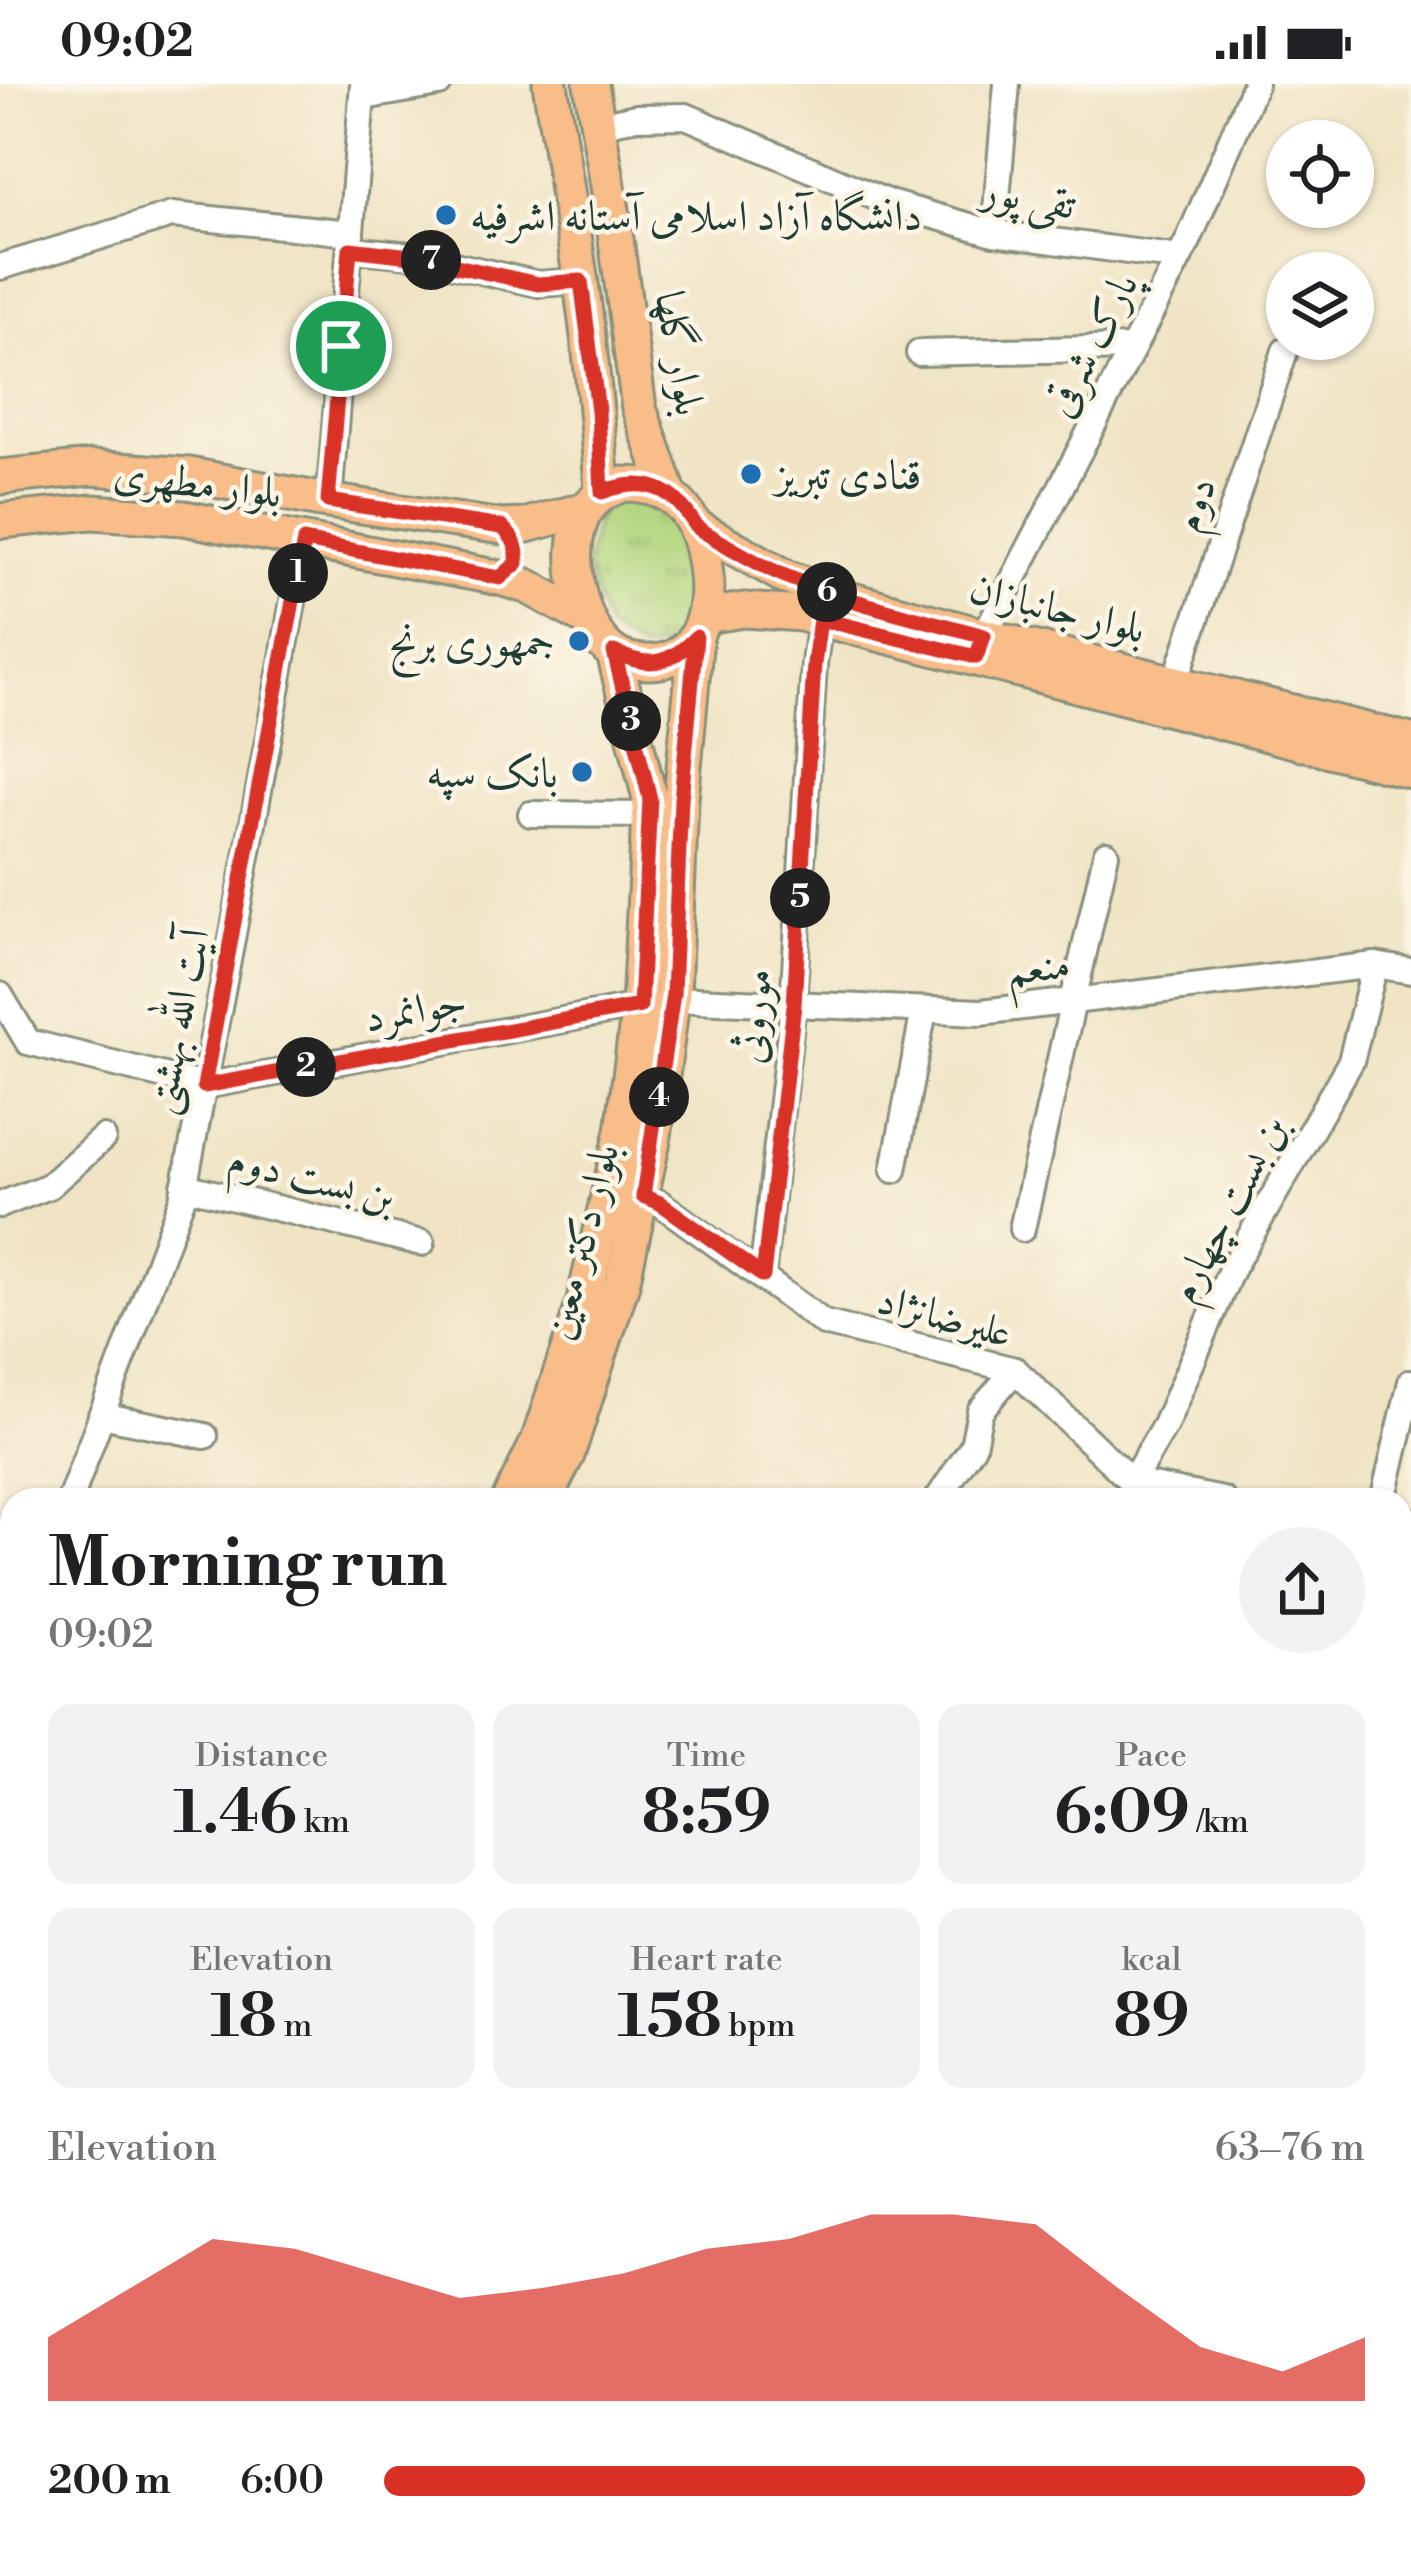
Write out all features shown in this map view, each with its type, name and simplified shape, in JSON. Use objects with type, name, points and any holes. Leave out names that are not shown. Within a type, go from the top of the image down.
[{"type":"main road","name":"بلوار گلها","points":[[550,84],[598,411],[595,500]]},
{"type":"main road","name":"بلوار گلها","points":[[591,84],[639,408],[669,493]]},
{"type":"main road","name":"بلوار مطهری","points":[[0,478],[91,469],[189,475],[502,527],[524,526],[595,500]]},
{"type":"main road","points":[[624,484],[648,484],[669,493],[695,526],[709,596],[701,627],[680,654],[658,662],[634,662],[614,652],[587,620],[574,549],[578,529],[595,500],[624,484]]},
{"type":"main road","name":"بلوار مطهری","points":[[0,521],[92,512],[184,518],[500,578],[527,586],[587,620]]},
{"type":"main road","name":"بلوار جانبازان","points":[[695,526],[786,577],[980,646],[1411,771]]},
{"type":"main road","points":[[500,578],[517,563],[518,551],[502,527]]},
{"type":"main road","name":"بلوار جانبازان","points":[[701,627],[744,610],[801,614],[1175,682],[1411,740]]},
{"type":"main road","name":"بلوار دکتر معین","points":[[550,1488],[567,1455],[622,1284],[643,1196],[656,1002],[701,627]]},
{"type":"main road","name":"بلوار دکتر معین","points":[[515,1488],[538,1442],[583,1304],[656,1002],[650,799],[614,652]]},
{"type":"street","points":[[328,501],[363,90],[439,84]]},
{"type":"street","points":[[994,233],[1006,84]]},
{"type":"street","name":"پارک شرقی","points":[[980,646],[1179,257],[1255,84]]},
{"type":"street","name":"تقی پور","points":[[598,125],[636,117],[686,116],[889,203],[994,233],[1179,257]]},
{"type":"street","points":[[0,267],[172,214],[350,241],[538,284],[581,281]]},
{"type":"street","points":[[919,352],[1131,348]]},
{"type":"street","name":"دوم","points":[[1175,682],[1282,360]]},
{"type":"street","name":"آیت الله بهشتی","points":[[74,1488],[184,1186],[304,541]]},
{"type":"street","name":"موروثی","points":[[763,1276],[794,1005],[820,619]]},
{"type":"street","points":[[531,814],[649,815]]},
{"type":"street","points":[[1022,1229],[1106,854]]},
{"type":"street","name":"منعم","points":[[656,1002],[981,1012],[1375,965],[1411,971]]},
{"type":"street","name":"بن بست چهارم","points":[[1132,1481],[1166,1425],[1231,1270],[1351,1061],[1375,965]]},
{"type":"street","points":[[0,995],[28,1042],[204,1086]]},
{"type":"street","name":"جوانمرد","points":[[204,1086],[656,1002]]},
{"type":"street","points":[[894,1170],[924,1010]]},
{"type":"street","points":[[0,1205],[50,1186],[103,1138]]},
{"type":"street","name":"بن بست دوم","points":[[184,1186],[422,1244]]},
{"type":"street","name":"علیرضانژاد","points":[[643,1196],[660,1203],[824,1323],[1015,1370],[1132,1481]]},
{"type":"street","points":[[945,1488],[973,1447],[980,1412],[1015,1370]]},
{"type":"street","points":[[1385,1488],[1411,1382]]},
{"type":"street","points":[[101,1415],[205,1436]]},
{"type":"street","points":[[1132,1481],[1166,1488]]},
{"type":"green space","points":[[634,496],[675,518],[696,572],[686,630],[666,648],[642,651],[606,629],[586,569],[595,519],[609,503]]},
{"type":"place","name":"دانشگاه آزاد اسلامی آستانه اشرفیه","points":[[446,215]]},
{"type":"place","name":"قنادی تبریز","points":[[751,474]]},
{"type":"place","name":"جمهوری برنج","points":[[579,641]]},
{"type":"place","name":"بانک سپه","points":[[582,772]]},
{"type":"route","points":[[350,249],[411,256],[538,284],[581,281],[598,411],[602,492],[624,484],[648,484],[669,493],[695,526],[786,577],[984,636],[976,657],[820,619],[794,1005],[763,1276],[660,1203],[643,1196],[673,994],[681,800],[696,637],[680,654],[658,662],[634,662],[614,652],[650,799],[640,1006],[204,1086],[304,541],[500,578],[517,563],[512,536],[502,527],[328,501],[341,346],[350,249]]}]
